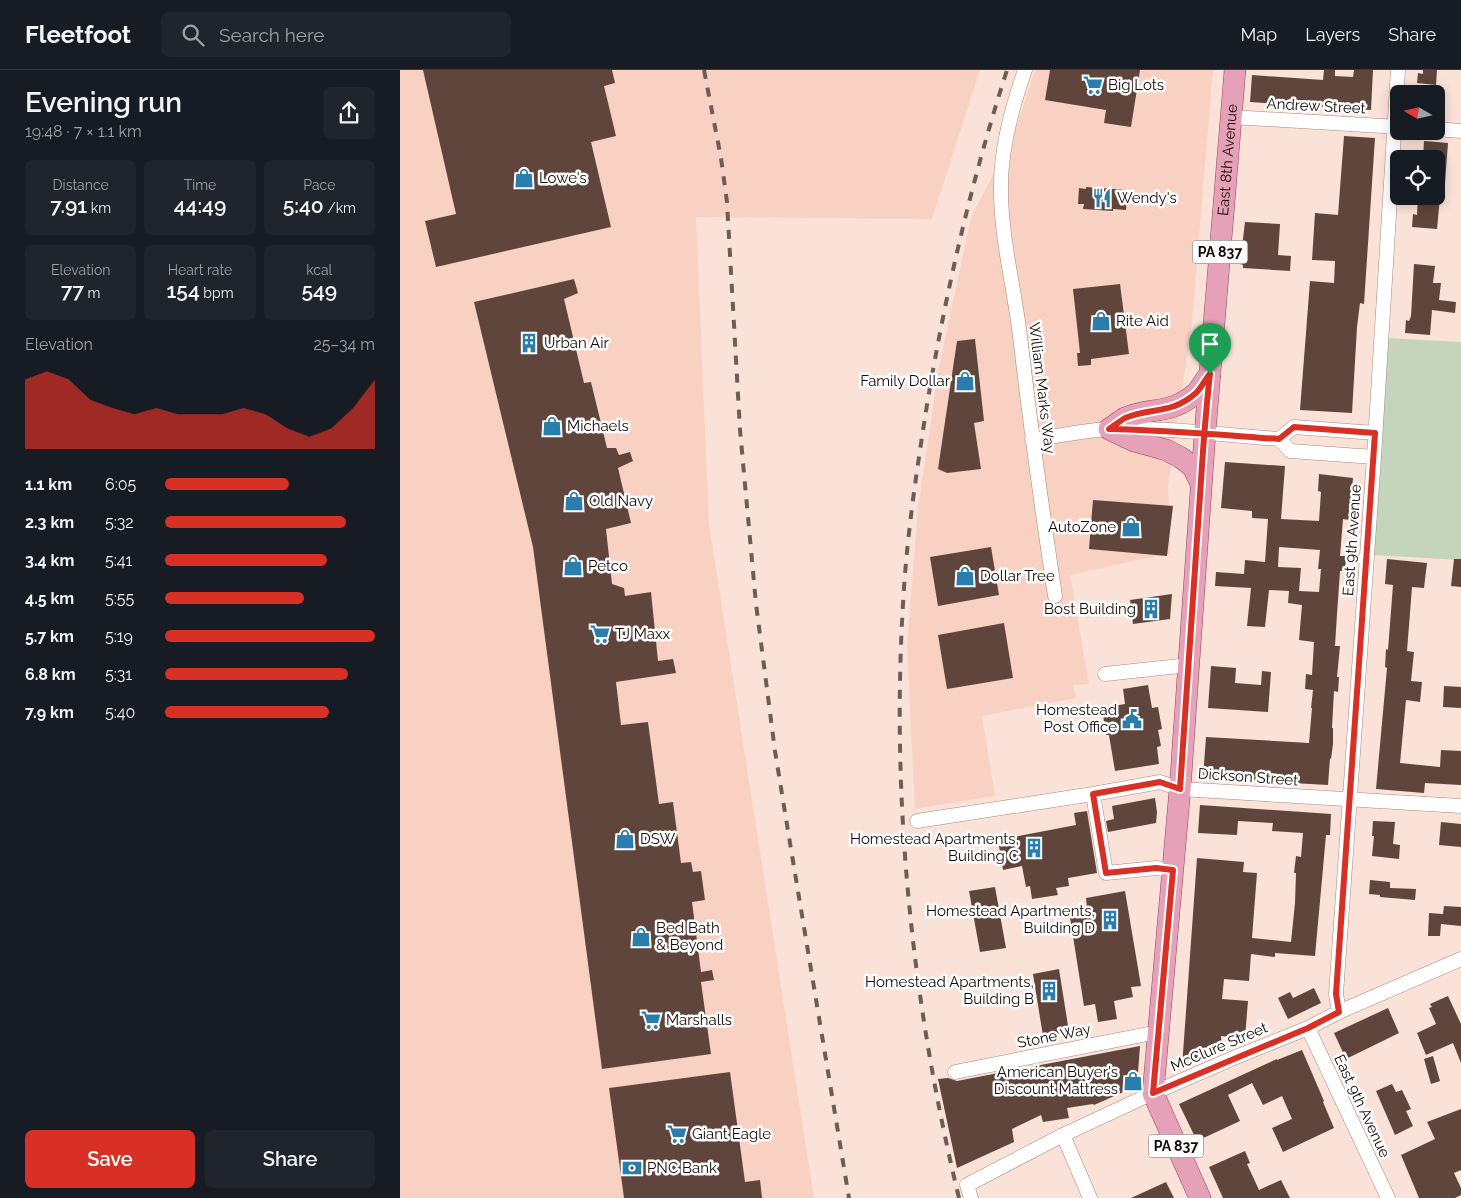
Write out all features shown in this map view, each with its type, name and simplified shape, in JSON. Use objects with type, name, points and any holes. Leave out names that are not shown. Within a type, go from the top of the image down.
[{"type":"main road","name":"East 8th Avenue","points":[[1200,1198],[1153,1093],[1180,789],[1201,484],[1235,70]]},
{"type":"main road","points":[[1109,429],[1124,419],[1163,410],[1179,404],[1197,392],[1210,374]]},
{"type":"main road","points":[[1109,429],[1134,441],[1166,450],[1180,457],[1193,467],[1201,484]]},
{"type":"street","name":"William Marks Way","points":[[1025,70],[1007,132],[1001,184],[1002,213],[1020,333],[1032,440],[1056,596]]},
{"type":"street","name":"East 9th Avenue","points":[[1398,70],[1398,85]]},
{"type":"street","name":"Andrew Street","points":[[1231,117],[1390,127]]},
{"type":"street","points":[[1445,130],[1461,131]]},
{"type":"street","name":"East 9th Avenue","points":[[1339,1012],[1336,994],[1396,140]]},
{"type":"street","points":[[1032,440],[1109,429],[1152,430],[1279,439],[1294,427],[1375,433]]},
{"type":"street","points":[[1279,439],[1290,451],[1374,456]]},
{"type":"street","points":[[1105,674],[1188,665]]},
{"type":"street","name":"Dickson Street","points":[[917,821],[1160,782],[1180,789],[1461,806]]},
{"type":"street","points":[[1093,794],[1106,873],[1156,868],[1173,870]]},
{"type":"street","name":"McClure Street","points":[[969,1191],[1063,1135],[1153,1093],[1308,1028],[1339,1012],[1461,959]]},
{"type":"street","name":"East 9th Avenue","points":[[1308,1028],[1388,1198]]},
{"type":"street","name":"Stone Way","points":[[955,1072],[1158,1032]]},
{"type":"street","points":[[1063,1135],[1090,1198]]},
{"type":"shaded area","points":[[400,70],[980,70],[932,219],[696,217],[709,524],[814,1198],[400,1198]]},
{"type":"shaded area","points":[[1035,70],[1213,70],[1192,322],[1168,485],[1170,553],[1070,575],[1089,684],[1073,685],[1076,698],[982,716],[995,796],[915,809],[907,647],[918,508],[939,367],[971,218],[1015,131]]},
{"type":"green space","points":[[1387,338],[1461,342],[1461,560],[1373,555]]},
{"type":"building","name":"Lowe's","points":[[423,70],[612,70],[615,83],[604,86],[616,136],[591,142],[611,227],[436,267],[425,221],[456,214]]},
{"type":"building","name":"Big Lots","points":[[1050,70],[1140,70],[1131,127],[1104,123],[1106,110],[1045,100]]},
{"type":"building","points":[[1324,70],[1335,70],[1335,76],[1353,77],[1354,70],[1373,70],[1371,110],[1250,102],[1252,75],[1323,80]]},
{"type":"building","points":[[1423,70],[1437,70],[1436,85],[1417,83],[1418,73],[1423,74]]},
{"type":"building","points":[[1344,136],[1375,138],[1364,304],[1360,303],[1357,327],[1352,413],[1300,410],[1310,281],[1334,283],[1335,261],[1312,260],[1315,213],[1338,215]]},
{"type":"building","points":[[1424,141],[1448,143],[1445,184],[1445,150],[1424,150]]},
{"type":"building","name":"Wendy's","points":[[1086,187],[1127,190],[1126,210],[1083,209],[1084,204],[1078,204],[1079,188],[1086,189]]},
{"type":"building","points":[[1418,205],[1439,205],[1437,229],[1412,227],[1413,214],[1417,215]]},
{"type":"building","points":[[1245,222],[1280,224],[1278,255],[1291,256],[1290,271],[1243,268],[1243,265],[1240,264]]},
{"type":"building","points":[[1414,264],[1435,266],[1433,283],[1441,283],[1439,300],[1456,302],[1455,313],[1432,310],[1430,335],[1405,333],[1406,320],[1409,321],[1411,316]]},
{"type":"building","points":[[574,279],[578,293],[564,299],[584,383],[591,382],[607,448],[616,448],[619,455],[630,452],[633,461],[618,468],[631,523],[606,529],[612,584],[624,588],[625,596],[651,592],[658,661],[673,659],[676,673],[616,682],[621,725],[648,722],[659,804],[673,802],[681,863],[691,862],[693,872],[701,871],[705,900],[692,902],[701,972],[712,970],[714,980],[701,982],[711,1054],[602,1069],[533,547],[474,302]]},
{"type":"building","name":"Rite Aid","points":[[1120,284],[1129,354],[1091,359],[1091,365],[1078,366],[1077,353],[1080,353],[1073,289]]},
{"type":"building","name":"Family Dollar","points":[[975,339],[984,421],[974,423],[981,469],[947,473],[938,469],[957,341]]},
{"type":"building","points":[[1225,462],[1285,466],[1281,519],[1319,521],[1321,492],[1318,491],[1319,474],[1353,478],[1349,520],[1343,519],[1340,556],[1346,556],[1345,571],[1340,571],[1335,646],[1340,646],[1337,677],[1339,677],[1338,692],[1334,691],[1333,744],[1328,785],[1203,778],[1206,737],[1309,743],[1312,708],[1313,690],[1305,689],[1306,674],[1312,675],[1314,642],[1299,640],[1302,605],[1288,603],[1289,591],[1269,590],[1265,627],[1247,626],[1251,588],[1215,586],[1216,572],[1244,574],[1245,560],[1265,562],[1268,519],[1252,518],[1252,511],[1221,508]],"holes":[[[1279,547],[1320,550],[1318,569],[1321,569],[1319,592],[1299,591],[1301,568],[1278,567]]]},
{"type":"building","name":"AutoZone","points":[[1093,500],[1173,506],[1167,556],[1089,549]]},
{"type":"building","name":"Dollar Tree","points":[[991,547],[999,595],[938,606],[930,557]]},
{"type":"building","points":[[1387,559],[1427,563],[1424,588],[1412,587],[1407,651],[1414,652],[1411,681],[1422,682],[1420,702],[1406,700],[1400,763],[1440,767],[1441,750],[1461,751],[1461,785],[1425,783],[1424,793],[1376,789],[1387,668],[1385,667],[1386,649],[1388,650],[1393,585],[1385,584]]},
{"type":"building","points":[[1454,559],[1461,559],[1461,587],[1451,586]]},
{"type":"building","name":"Bost Building","points":[[1172,594],[1170,619],[1133,624],[1130,600]]},
{"type":"building","points":[[1004,623],[1013,678],[947,689],[938,635]]},
{"type":"building","points":[[1211,666],[1236,668],[1235,683],[1261,685],[1262,671],[1271,672],[1268,712],[1208,708]]},
{"type":"building","name":"Homestead Post Office","points":[[1148,685],[1152,708],[1158,707],[1162,729],[1158,730],[1161,746],[1157,747],[1159,764],[1115,771],[1109,735],[1106,735],[1102,708],[1125,704],[1123,689]]},
{"type":"building","points":[[1444,686],[1461,687],[1461,708],[1443,707]]},
{"type":"building","points":[[1155,798],[1156,823],[1108,832],[1106,821],[1114,819],[1112,806]]},
{"type":"building","points":[[1200,805],[1331,814],[1330,835],[1326,835],[1315,956],[1275,953],[1275,957],[1251,954],[1249,981],[1224,979],[1222,999],[1248,1001],[1245,1038],[1221,1036],[1222,1048],[1182,1067],[1197,858],[1244,862],[1243,872],[1257,873],[1252,938],[1291,942],[1295,903],[1296,873],[1294,873],[1296,856],[1301,857],[1303,833],[1272,831],[1273,823],[1238,821],[1237,835],[1198,833]]},
{"type":"building","points":[[1087,811],[1097,873],[1068,878],[1069,886],[1056,888],[1058,895],[1032,899],[1030,886],[1026,887],[1022,866],[1003,870],[998,840],[1076,825],[1074,813]]},
{"type":"building","points":[[1373,821],[1395,822],[1393,844],[1400,845],[1399,859],[1372,856]]},
{"type":"building","points":[[1441,822],[1461,824],[1461,847],[1439,845]]},
{"type":"building","points":[[1370,880],[1390,882],[1390,888],[1416,889],[1415,900],[1380,897],[1380,895],[1369,894]]},
{"type":"building","points":[[995,887],[1006,948],[980,952],[969,891]]},
{"type":"building","points":[[1125,891],[1141,986],[1131,987],[1133,997],[1114,1001],[1117,1019],[1098,1022],[1095,1004],[1084,1006],[1069,911],[1087,908],[1086,898]]},
{"type":"building","points":[[1444,906],[1461,907],[1461,926],[1441,924],[1440,936],[1428,936],[1429,913],[1443,914]]},
{"type":"building","name":"Homestead Apartments, Building B","points":[[1059,969],[1069,1032],[1043,1036],[1033,974]]},
{"type":"building","points":[[1314,988],[1321,1003],[1288,1019],[1278,998],[1290,992],[1293,998]]},
{"type":"building","points":[[1448,996],[1461,1024],[1461,1063],[1453,1043],[1426,1055],[1417,1033],[1436,1024],[1429,1008],[1432,1007],[1430,1004]]},
{"type":"building","points":[[1388,1008],[1399,1033],[1346,1059],[1334,1033]]},
{"type":"building","points":[[1140,1046],[1137,1086],[1094,1105],[1067,1108],[1069,1118],[1043,1122],[1041,1115],[1012,1129],[1014,1142],[957,1168],[938,1079],[948,1078],[957,1081]]},
{"type":"building","points":[[1302,1050],[1334,1128],[1283,1152],[1272,1128],[1292,1119],[1282,1096],[1263,1105],[1252,1083],[1228,1095],[1240,1121],[1197,1141],[1179,1104],[1277,1059]]},
{"type":"building","points":[[1433,1056],[1440,1081],[1431,1084],[1424,1059]]},
{"type":"building","name":"Giant Eagle","points":[[730,1072],[745,1182],[760,1180],[762,1198],[624,1198],[609,1088]]},
{"type":"building","points":[[1392,1084],[1396,1092],[1402,1090],[1411,1109],[1406,1111],[1413,1126],[1395,1135],[1376,1091]]},
{"type":"building","points":[[1461,1109],[1461,1170],[1454,1173],[1461,1188],[1461,1195],[1455,1198],[1419,1198],[1401,1155],[1435,1139],[1427,1122]]},
{"type":"building","points":[[1245,1151],[1250,1163],[1247,1164],[1259,1190],[1281,1180],[1290,1198],[1223,1198],[1209,1167]]},
{"type":"building","points":[[1166,1182],[1174,1198],[1131,1198]]},
{"type":"railway","points":[[704,70],[721,158],[727,202],[740,430],[756,604],[775,751],[849,1198]]},
{"type":"railway","points":[[959,1198],[928,1048],[908,895],[900,741],[900,664],[908,543],[919,455],[933,368],[960,239],[982,154],[1007,70]]},
{"type":"place","name":"Big Lots","points":[[1093,85]]},
{"type":"place","name":"Lowe's","points":[[524,178]]},
{"type":"place","name":"Wendy's","points":[[1102,198]]},
{"type":"place","name":"Rite Aid","points":[[1101,321]]},
{"type":"place","name":"Urban Air","points":[[529,343]]},
{"type":"place","name":"Family Dollar","points":[[965,381]]},
{"type":"place","name":"Michaels","points":[[552,426]]},
{"type":"place","name":"Old Navy","points":[[574,501]]},
{"type":"place","name":"AutoZone","points":[[1131,527]]},
{"type":"place","name":"Petco","points":[[573,566]]},
{"type":"place","name":"Dollar Tree","points":[[965,576]]},
{"type":"place","name":"Bost Building","points":[[1151,609]]},
{"type":"place","name":"TJ Maxx","points":[[600,634]]},
{"type":"place","name":"Homestead Post Office","points":[[1132,719]]},
{"type":"place","name":"DSW","points":[[625,839]]},
{"type":"place","name":"Homestead Apartments, Building C","points":[[1034,848]]},
{"type":"place","name":"Homestead Apartments, Building D","points":[[1110,920]]},
{"type":"place","name":"Bed Bath & Beyond","points":[[641,937]]},
{"type":"place","name":"Homestead Apartments, Building B","points":[[1049,991]]},
{"type":"place","name":"Marshalls","points":[[651,1020]]},
{"type":"place","name":"American Buyer's Discount Mattress","points":[[1133,1081]]},
{"type":"place","name":"Giant Eagle","points":[[677,1134]]},
{"type":"place","name":"PNC Bank","points":[[632,1168]]},
{"type":"route","points":[[1210,374],[1197,392],[1179,404],[1163,410],[1124,419],[1109,429],[1152,430],[1205,434],[1279,439],[1294,427],[1375,433],[1336,994],[1339,1012],[1308,1028],[1153,1093],[1173,870],[1156,868],[1106,873],[1093,794],[1160,782],[1180,789],[1203,451],[1205,434],[1206,413],[1210,374]]}]
